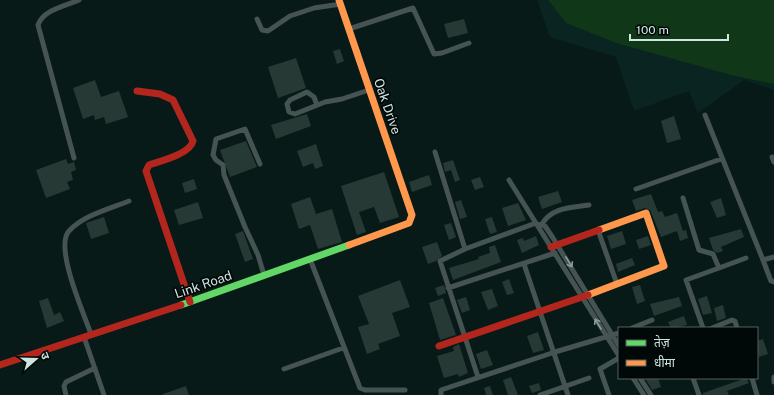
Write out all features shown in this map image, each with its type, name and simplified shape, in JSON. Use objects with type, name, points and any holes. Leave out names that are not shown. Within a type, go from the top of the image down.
[{"type":"street","points":[[74,158],[38,25],[40,19],[49,12],[79,0]]},
{"type":"street","points":[[258,19],[262,30],[268,31],[290,16],[314,8],[340,2]]},
{"type":"street","name":"Oak Drive","points":[[340,2],[412,215],[412,220]]},
{"type":"street","points":[[349,29],[413,8],[434,54],[442,53],[470,43]]},
{"type":"street","points":[[317,105],[314,97],[307,92],[290,100],[287,104],[289,112],[293,115],[302,113],[317,105],[369,90]]},
{"type":"street","points":[[137,91],[160,94],[173,100],[193,141],[192,146],[186,151],[149,165],[146,171],[156,206],[190,302]]},
{"type":"street","points":[[705,115],[721,159],[771,281],[774,282]]},
{"type":"street","points":[[260,164],[245,129],[216,139],[213,155],[216,160],[223,165],[224,175],[256,250],[264,275]]},
{"type":"street","points":[[435,152],[465,249]]},
{"type":"street","points":[[636,190],[721,159]]},
{"type":"street","points":[[509,180],[539,223],[585,296],[618,344]]},
{"type":"street","points":[[683,198],[699,250],[713,254],[719,268]]},
{"type":"street","points":[[91,334],[66,261],[64,246],[67,233],[78,223],[91,216],[129,201]]},
{"type":"street","points":[[478,377],[440,261],[465,249],[539,223],[548,215],[556,211],[589,205]]},
{"type":"street","points":[[439,346],[541,312],[662,268],[664,264],[646,214],[598,230],[554,248],[524,264],[448,288]]},
{"type":"street","name":"Link Road","points":[[0,365],[190,302],[404,226],[412,220]]},
{"type":"street","points":[[598,230],[617,284]]},
{"type":"street","points":[[554,248],[585,296],[606,338],[618,356]]},
{"type":"street","points":[[763,260],[774,257]]},
{"type":"street","points":[[702,327],[686,280],[746,258]]},
{"type":"street","points":[[310,259],[343,348],[360,388],[366,390],[405,390]]},
{"type":"street","points":[[524,264],[555,352],[568,395]]},
{"type":"street","points":[[634,327],[652,320]]},
{"type":"street","points":[[714,327],[732,320],[735,321],[737,327]]},
{"type":"street","points":[[441,395],[441,390],[478,377],[618,334]]},
{"type":"street","points":[[84,337],[104,395]]},
{"type":"street","points":[[284,369],[343,348]]},
{"type":"street","points":[[609,395],[600,369],[618,358]]},
{"type":"street","points":[[66,395],[64,386],[66,382],[95,368]]},
{"type":"street","points":[[774,377],[774,382]]},
{"type":"street","points":[[540,395],[589,378]]},
{"type":"street","points":[[634,379],[644,395]]},
{"type":"street","points":[[641,379],[651,395]]},
{"type":"street","points":[[694,379],[699,395]]},
{"type":"street","points":[[752,379],[757,395]]},
{"type":"shaded area","points":[[537,0],[774,0],[774,90],[744,80],[698,113],[689,91],[634,111],[616,57],[550,37]]},
{"type":"green space","points":[[548,0],[774,0],[774,84],[731,75],[616,43],[566,23]]},
{"type":"building","points":[[464,19],[468,33],[448,38],[444,24]]},
{"type":"building","points":[[340,49],[344,61],[337,64],[333,51]]},
{"type":"building","points":[[296,58],[306,88],[278,98],[268,67]]},
{"type":"building","points":[[95,80],[101,97],[119,91],[128,117],[106,124],[104,117],[95,120],[94,115],[83,119],[73,88]]},
{"type":"building","points":[[307,114],[311,126],[276,139],[271,125]]},
{"type":"building","points":[[674,116],[681,139],[667,143],[661,121]]},
{"type":"building","points":[[246,141],[257,167],[230,177],[220,150]]},
{"type":"building","points":[[316,144],[323,166],[315,169],[313,163],[303,167],[297,151]]},
{"type":"building","points":[[66,159],[68,164],[74,162],[76,170],[71,172],[73,180],[67,182],[70,189],[46,198],[36,170]]},
{"type":"building","points":[[453,160],[460,180],[455,182],[451,170],[445,172],[443,163]]},
{"type":"building","points":[[384,172],[399,217],[380,223],[374,207],[359,212],[366,232],[357,235],[341,186]]},
{"type":"building","points":[[429,175],[432,185],[412,192],[409,182]]},
{"type":"building","points":[[480,177],[484,187],[475,190],[471,180]]},
{"type":"building","points":[[194,179],[197,189],[185,193],[182,183]]},
{"type":"building","points":[[558,191],[562,202],[542,209],[538,197]]},
{"type":"building","points":[[651,194],[658,212],[662,211],[665,217],[677,213],[683,231],[686,230],[688,238],[680,241],[677,231],[661,237],[650,210],[645,208],[636,211],[632,200]]},
{"type":"building","points":[[310,197],[316,214],[332,209],[342,242],[318,249],[310,225],[299,229],[291,204]]},
{"type":"building","points":[[721,198],[726,215],[717,218],[710,202]]},
{"type":"building","points":[[461,200],[467,217],[460,219],[455,202]]},
{"type":"building","points":[[198,202],[203,218],[179,225],[174,210]]},
{"type":"building","points":[[518,203],[526,220],[508,226],[502,208]]},
{"type":"building","points":[[104,217],[109,233],[91,239],[86,223]]},
{"type":"building","points":[[492,217],[497,232],[490,234],[485,219]]},
{"type":"building","points":[[451,223],[456,237],[449,240],[444,225]]},
{"type":"building","points":[[741,229],[744,237],[721,247],[723,251],[717,253],[713,250],[709,238]]},
{"type":"building","points":[[243,231],[253,259],[245,262],[235,234]]},
{"type":"building","points":[[622,231],[626,244],[611,249],[607,236]]},
{"type":"building","points":[[536,236],[539,245],[522,253],[517,240],[523,238],[524,241]]},
{"type":"building","points":[[648,236],[651,245],[639,249],[636,240]]},
{"type":"building","points":[[437,242],[442,256],[436,261],[428,264],[422,247]]},
{"type":"building","points":[[495,245],[501,262],[453,280],[449,268],[479,259],[478,257],[490,253],[489,247]]},
{"type":"building","points":[[632,258],[635,265],[618,272],[616,264]]},
{"type":"building","points":[[509,279],[514,293],[507,295],[502,282]]},
{"type":"building","points":[[400,280],[410,307],[392,313],[400,336],[378,344],[380,349],[367,354],[358,327],[369,324],[358,296]]},
{"type":"building","points":[[444,285],[446,293],[438,296],[435,288]]},
{"type":"building","points":[[640,285],[645,301],[637,304],[632,287]]},
{"type":"building","points":[[492,289],[498,306],[488,310],[481,292]]},
{"type":"building","points":[[707,296],[712,313],[703,315],[698,299]]},
{"type":"building","points":[[466,297],[470,310],[462,313],[457,300]]},
{"type":"building","points":[[679,297],[682,306],[654,316],[650,304]]},
{"type":"building","points":[[48,298],[54,315],[60,312],[64,321],[47,328],[39,301]]},
{"type":"building","points":[[443,298],[456,335],[440,340],[429,303]]},
{"type":"building","points":[[723,305],[726,318],[717,321],[714,308]]},
{"type":"building","points":[[684,316],[687,325],[670,327],[668,322]]},
{"type":"building","points":[[538,332],[544,350],[533,353],[527,336]]},
{"type":"building","points":[[763,339],[768,354],[759,357],[758,341]]},
{"type":"building","points":[[459,344],[468,373],[459,377],[458,374],[444,378],[437,356],[454,351],[453,347]]},
{"type":"building","points":[[487,350],[493,365],[481,369],[476,354]]},
{"type":"building","points":[[511,377],[518,395],[508,395],[503,380]]},
{"type":"building","points":[[646,379],[658,379],[661,387],[652,390]]},
{"type":"building","points":[[743,379],[747,379],[749,383],[727,391],[729,395],[703,395],[703,393]]},
{"type":"building","points":[[539,383],[541,390],[532,393],[529,386]]},
{"type":"building","points":[[186,386],[189,395],[163,395],[163,394]]},
{"type":"building","points":[[490,386],[493,395],[486,395],[484,388]]},
{"type":"traffic: fast","points":[[181,305],[349,245]]},
{"type":"traffic: slow","points":[[339,0],[412,215],[409,223],[349,245]]},
{"type":"traffic: slow","points":[[588,295],[664,266],[646,213],[599,230]]},
{"type":"traffic: jam","points":[[137,91],[160,94],[173,100],[193,141],[187,150],[149,165],[146,171],[190,302]]},
{"type":"traffic: jam","points":[[551,247],[599,230]]},
{"type":"traffic: jam","points":[[439,346],[588,295]]},
{"type":"traffic: jam","points":[[0,365],[181,305]]}]
